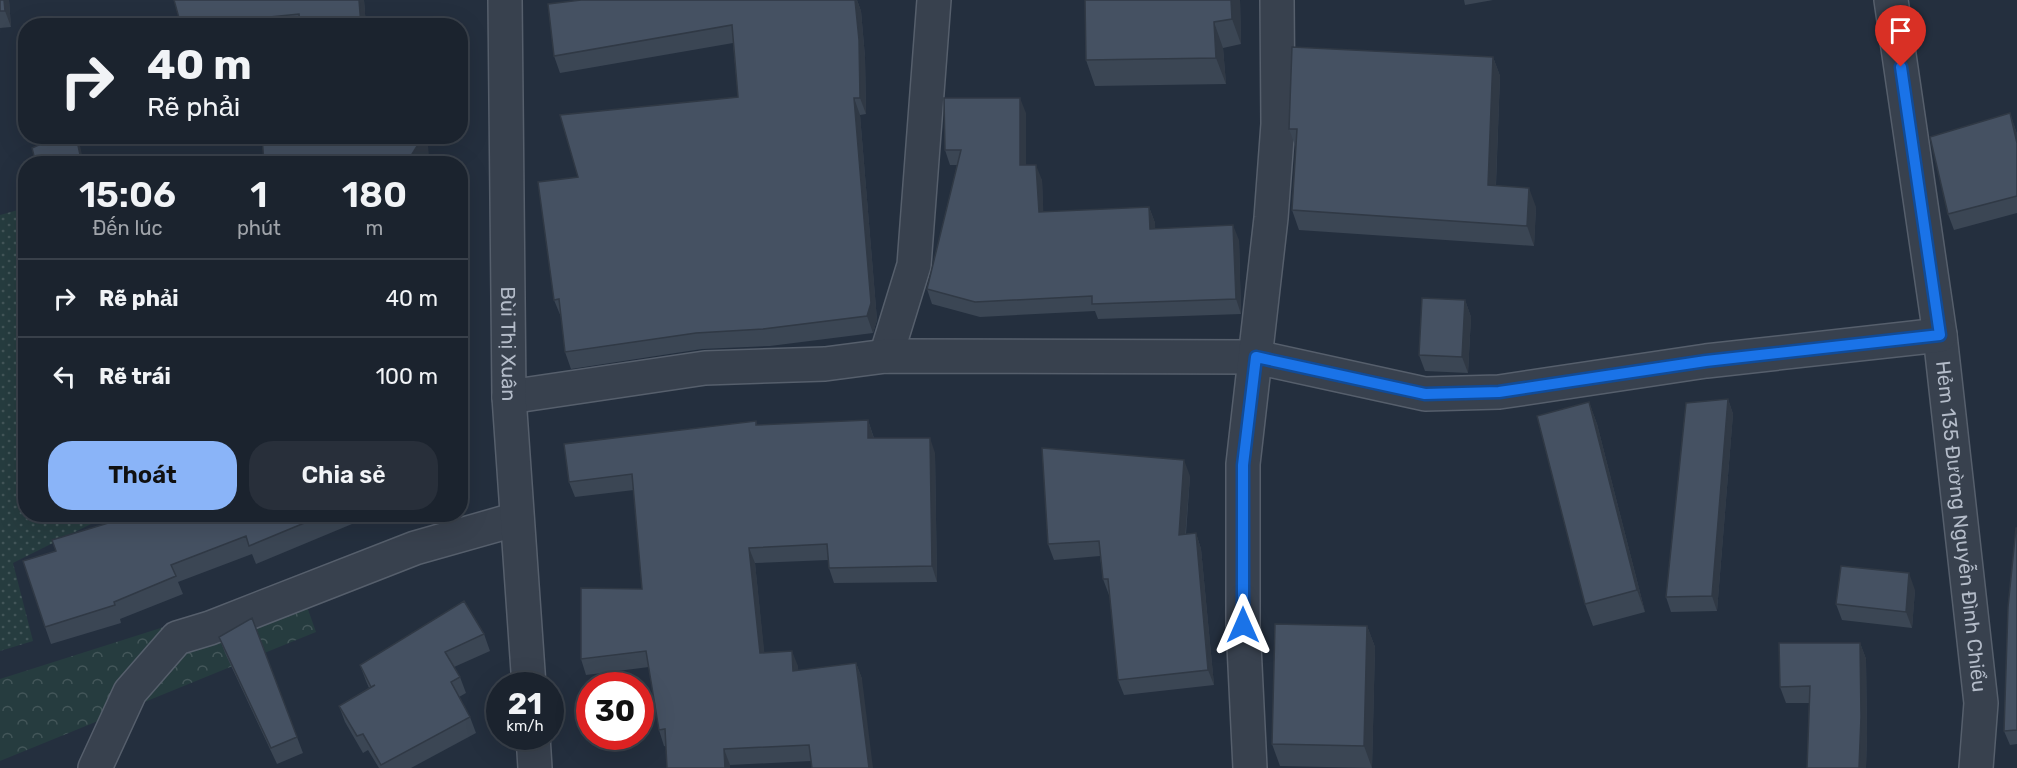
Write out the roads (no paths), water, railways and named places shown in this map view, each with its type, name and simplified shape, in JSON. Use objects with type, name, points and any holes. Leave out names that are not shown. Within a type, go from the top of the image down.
[{"type":"street","name":"Bùi Thị Xuân","points":[[505,0],[509,397],[528,672]]},
{"type":"street","points":[[886,356],[914,265],[934,0]]},
{"type":"street","points":[[1250,768],[1243,625],[1243,465],[1256,357],[1278,124],[1277,0]]},
{"type":"street","name":"Hẻm 135 Đường Nguyễn Đình Chiểu","points":[[1891,0],[1940,335],[1982,704],[1976,768]]},
{"type":"street","points":[[509,397],[705,368],[825,364],[886,356],[1256,357],[1425,394],[1478,393],[1499,392],[1706,361],[1940,335]]},
{"type":"street","points":[[95,768],[130,692],[177,638],[210,628],[415,548],[517,519]]},
{"type":"street","points":[[534,750],[535,768]]}]
